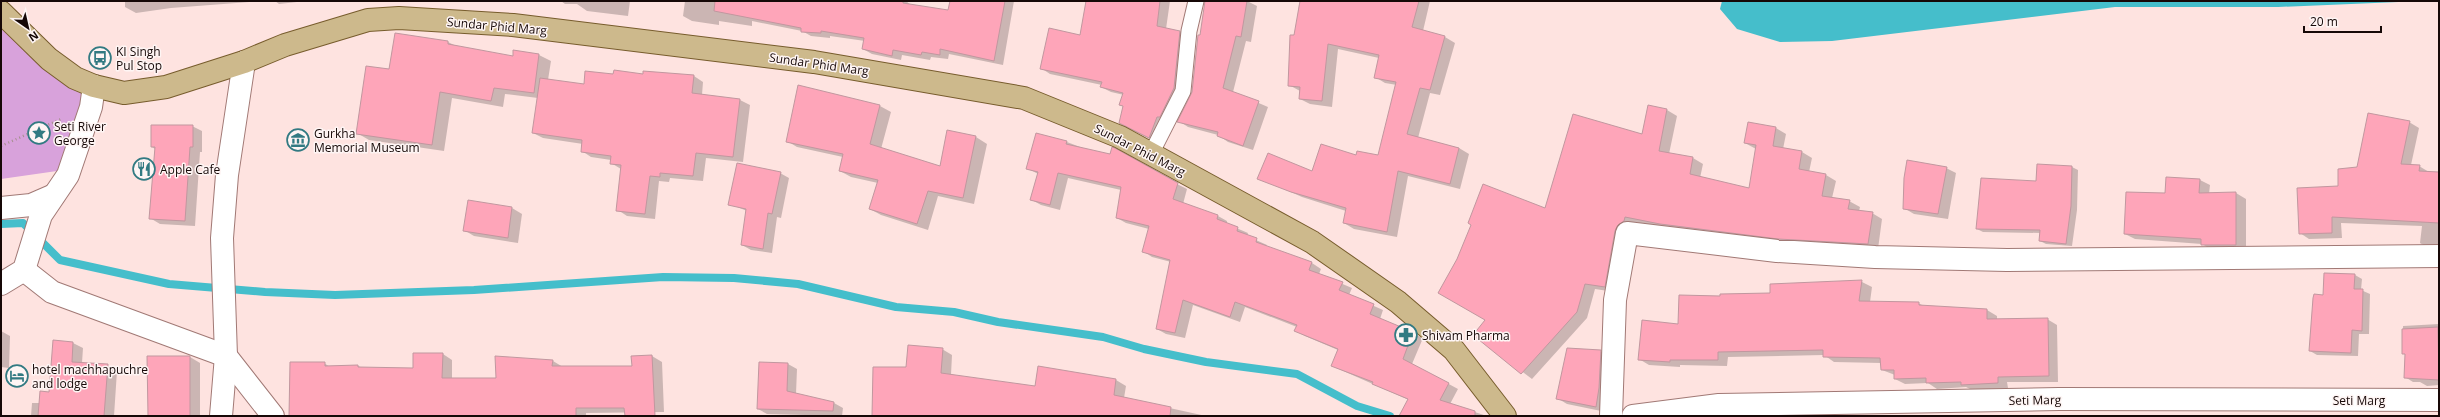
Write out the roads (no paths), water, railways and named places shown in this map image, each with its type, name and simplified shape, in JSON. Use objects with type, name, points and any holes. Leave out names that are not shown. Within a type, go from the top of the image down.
[{"type":"main road","name":"Sundar Phid Marg","points":[[1,12],[49,59],[75,78],[92,97],[166,87],[244,62],[285,45],[368,20],[399,18],[513,25],[814,62],[1024,98],[1120,137],[1312,242],[1398,302],[1454,350],[1505,416]]},
{"type":"street","points":[[221,416],[226,356],[222,238],[228,175],[244,62]]},
{"type":"street","points":[[1,284],[25,264],[41,215],[68,175],[92,97]]},
{"type":"street","points":[[1,208],[31,205],[54,195]]},
{"type":"street","points":[[1611,416],[1615,300],[1627,233],[1777,251],[1875,257],[2007,260],[2439,256]]},
{"type":"street","points":[[25,264],[52,292],[226,356],[273,416]]},
{"type":"street","name":"Seti Marg","points":[[1633,416],[1719,405],[2059,399],[2439,400]]},
{"type":"lane","points":[[1151,154],[1183,91],[1189,31],[1196,1]]},
{"type":"water","points":[[1722,1],[2422,1],[2278,7],[2115,7],[1832,41],[1780,42],[1737,29],[1720,9]]},
{"type":"waterway","points":[[1,224],[23,223],[60,260],[169,284],[265,292],[335,295],[474,290],[663,277],[734,278],[798,284],[896,307],[954,312],[998,322],[1103,337],[1144,349],[1206,362],[1297,374],[1357,406],[1390,416]]},
{"type":"place","name":"KI Singh Pul Stop","points":[[100,58]]},
{"type":"place","name":"Seti River George","points":[[39,133]]},
{"type":"place","name":"Gurkha Memorial Museum","points":[[298,140]]},
{"type":"place","name":"Apple Cafe","points":[[144,169]]},
{"type":"place","name":"Shivam Pharma","points":[[1406,335]]},
{"type":"place","name":"hotel machhapuchre and lodge","points":[[17,376]]}]
